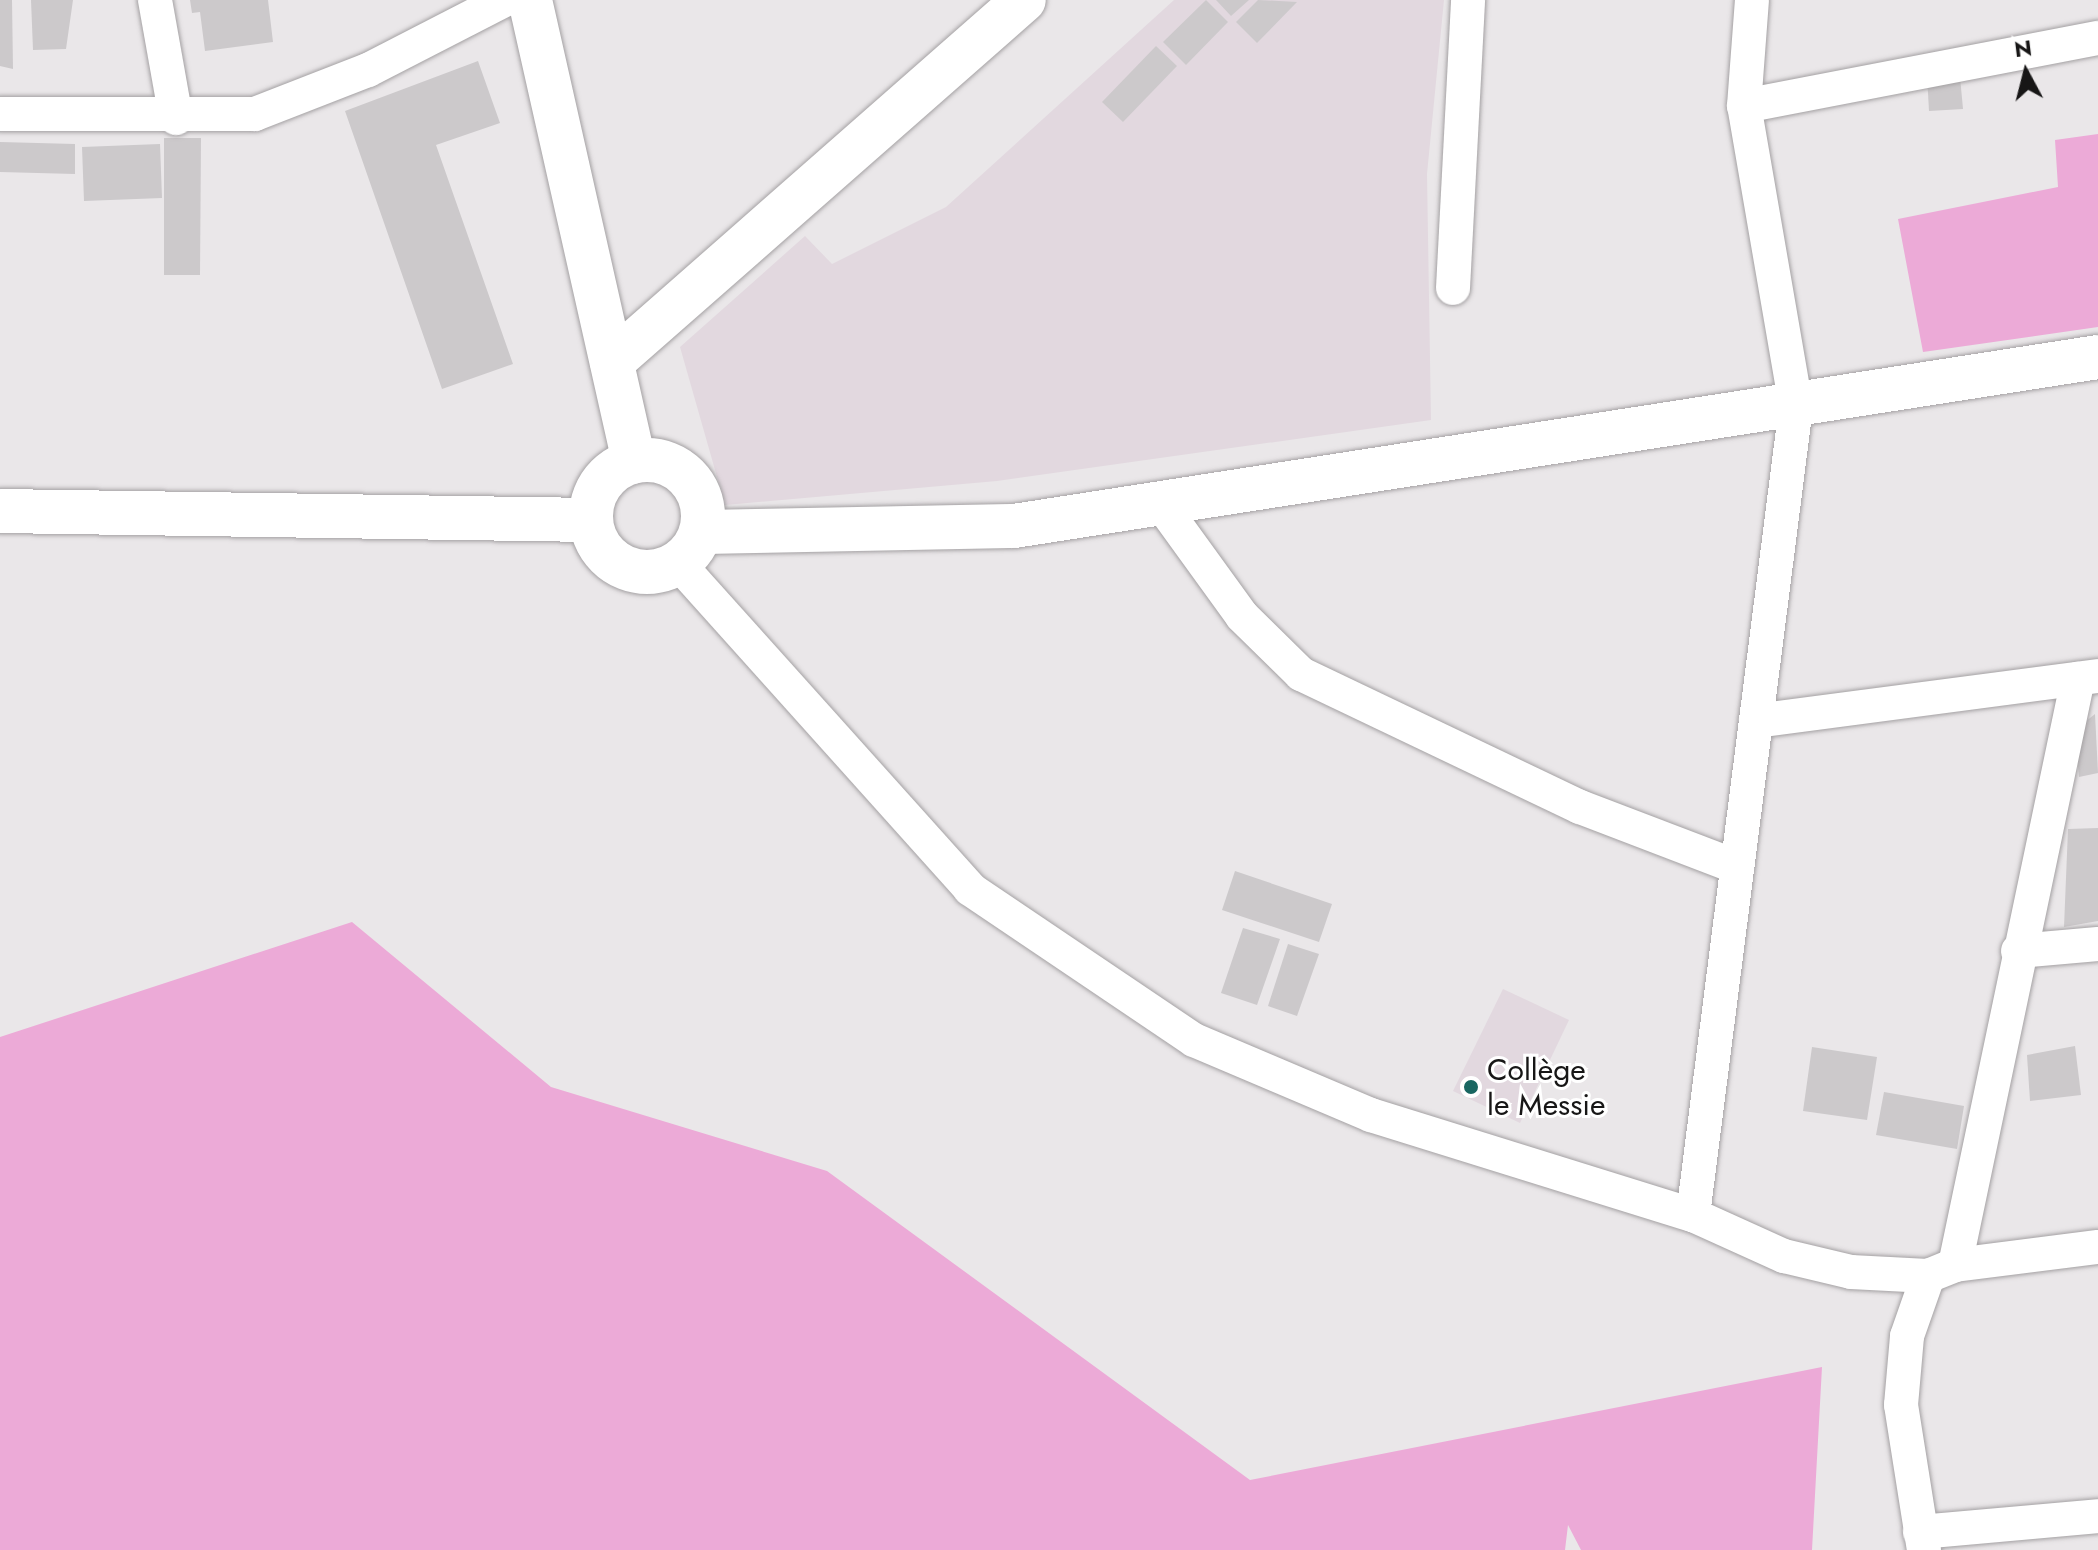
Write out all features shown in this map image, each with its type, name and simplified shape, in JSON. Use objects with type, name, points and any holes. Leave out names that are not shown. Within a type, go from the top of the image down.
[{"type":"street","points":[[155,0],[176,118]]},
{"type":"street","points":[[0,114],[176,118],[255,114],[368,70],[504,0]]},
{"type":"street","points":[[530,0],[634,461]]},
{"type":"street","points":[[612,362],[1024,0]]},
{"type":"street","points":[[1453,288],[1468,0]]},
{"type":"street","points":[[1693,1215],[1796,406],[1744,106],[1752,0]]},
{"type":"street","points":[[1744,106],[2098,38]]},
{"type":"street","points":[[2098,357],[1014,526],[690,548],[640,572],[621,567],[605,555],[590,520],[601,482],[634,461],[653,460],[688,478],[699,494],[690,548],[970,889],[1194,1040],[1371,1115],[1693,1215],[1784,1256],[1851,1272],[1941,1270],[2098,1247]]},
{"type":"street","points":[[1161,504],[1242,616],[1301,674],[1580,807],[1737,867]]},
{"type":"street","points":[[0,511],[590,520]]},
{"type":"street","points":[[1756,721],[2088,677],[1941,1270],[1907,1336],[1901,1405],[1922,1541],[2098,1516]]},
{"type":"street","points":[[2018,951],[2098,944]]},
{"type":"shaded area","points":[[1174,0],[1444,0],[1427,174],[1431,420],[997,481],[725,505],[680,347],[805,236],[832,264],[946,207]]},
{"type":"shaded area","points":[[2098,134],[2098,327],[1923,352],[1898,219],[2058,187],[2055,140]]},
{"type":"shaded area","points":[[352,922],[551,1087],[827,1171],[1250,1480],[1822,1367],[1812,1550],[1581,1550],[1568,1525],[1565,1550],[0,1550],[0,1037]]},
{"type":"shaded area","name":"Collège le Messie","points":[[1503,989],[1569,1020],[1520,1123],[1453,1091]]},
{"type":"building","points":[[0,0],[12,0],[13,69],[0,66]]},
{"type":"building","points":[[31,0],[73,0],[66,49],[33,50]]},
{"type":"building","points":[[190,0],[268,0],[273,42],[205,51],[200,12],[192,13]]},
{"type":"building","points":[[1206,0],[1228,22],[1186,65],[1163,42]]},
{"type":"building","points":[[1216,0],[1249,0],[1231,16]]},
{"type":"building","points":[[1258,0],[1297,2],[1257,43],[1236,22]]},
{"type":"building","points":[[1156,46],[1177,66],[1123,122],[1102,102]]},
{"type":"building","points":[[1958,55],[1963,109],[1929,111],[1926,57]]},
{"type":"building","points":[[478,61],[500,123],[436,145],[513,364],[442,389],[345,111]]},
{"type":"building","points":[[164,138],[201,138],[200,275],[164,275]]},
{"type":"building","points":[[0,142],[75,144],[75,174],[0,172]]},
{"type":"building","points":[[160,144],[162,198],[84,201],[82,147]]},
{"type":"building","points":[[2095,714],[2098,773],[2079,777],[2075,730]]},
{"type":"building","points":[[2098,828],[2098,921],[2064,927],[2068,829]]},
{"type":"building","points":[[1235,871],[1332,904],[1319,942],[1222,910]]},
{"type":"building","points":[[1243,928],[1280,939],[1257,1005],[1221,993]]},
{"type":"building","points":[[1288,944],[1319,954],[1297,1016],[1268,1006]]},
{"type":"building","points":[[2075,1046],[2081,1095],[2030,1101],[2027,1055]]},
{"type":"building","points":[[1812,1047],[1877,1057],[1867,1120],[1803,1111]]},
{"type":"building","points":[[1884,1092],[1964,1106],[1957,1149],[1876,1135]]},
{"type":"place","name":"Collège le Messie","points":[[1471,1087]]}]
